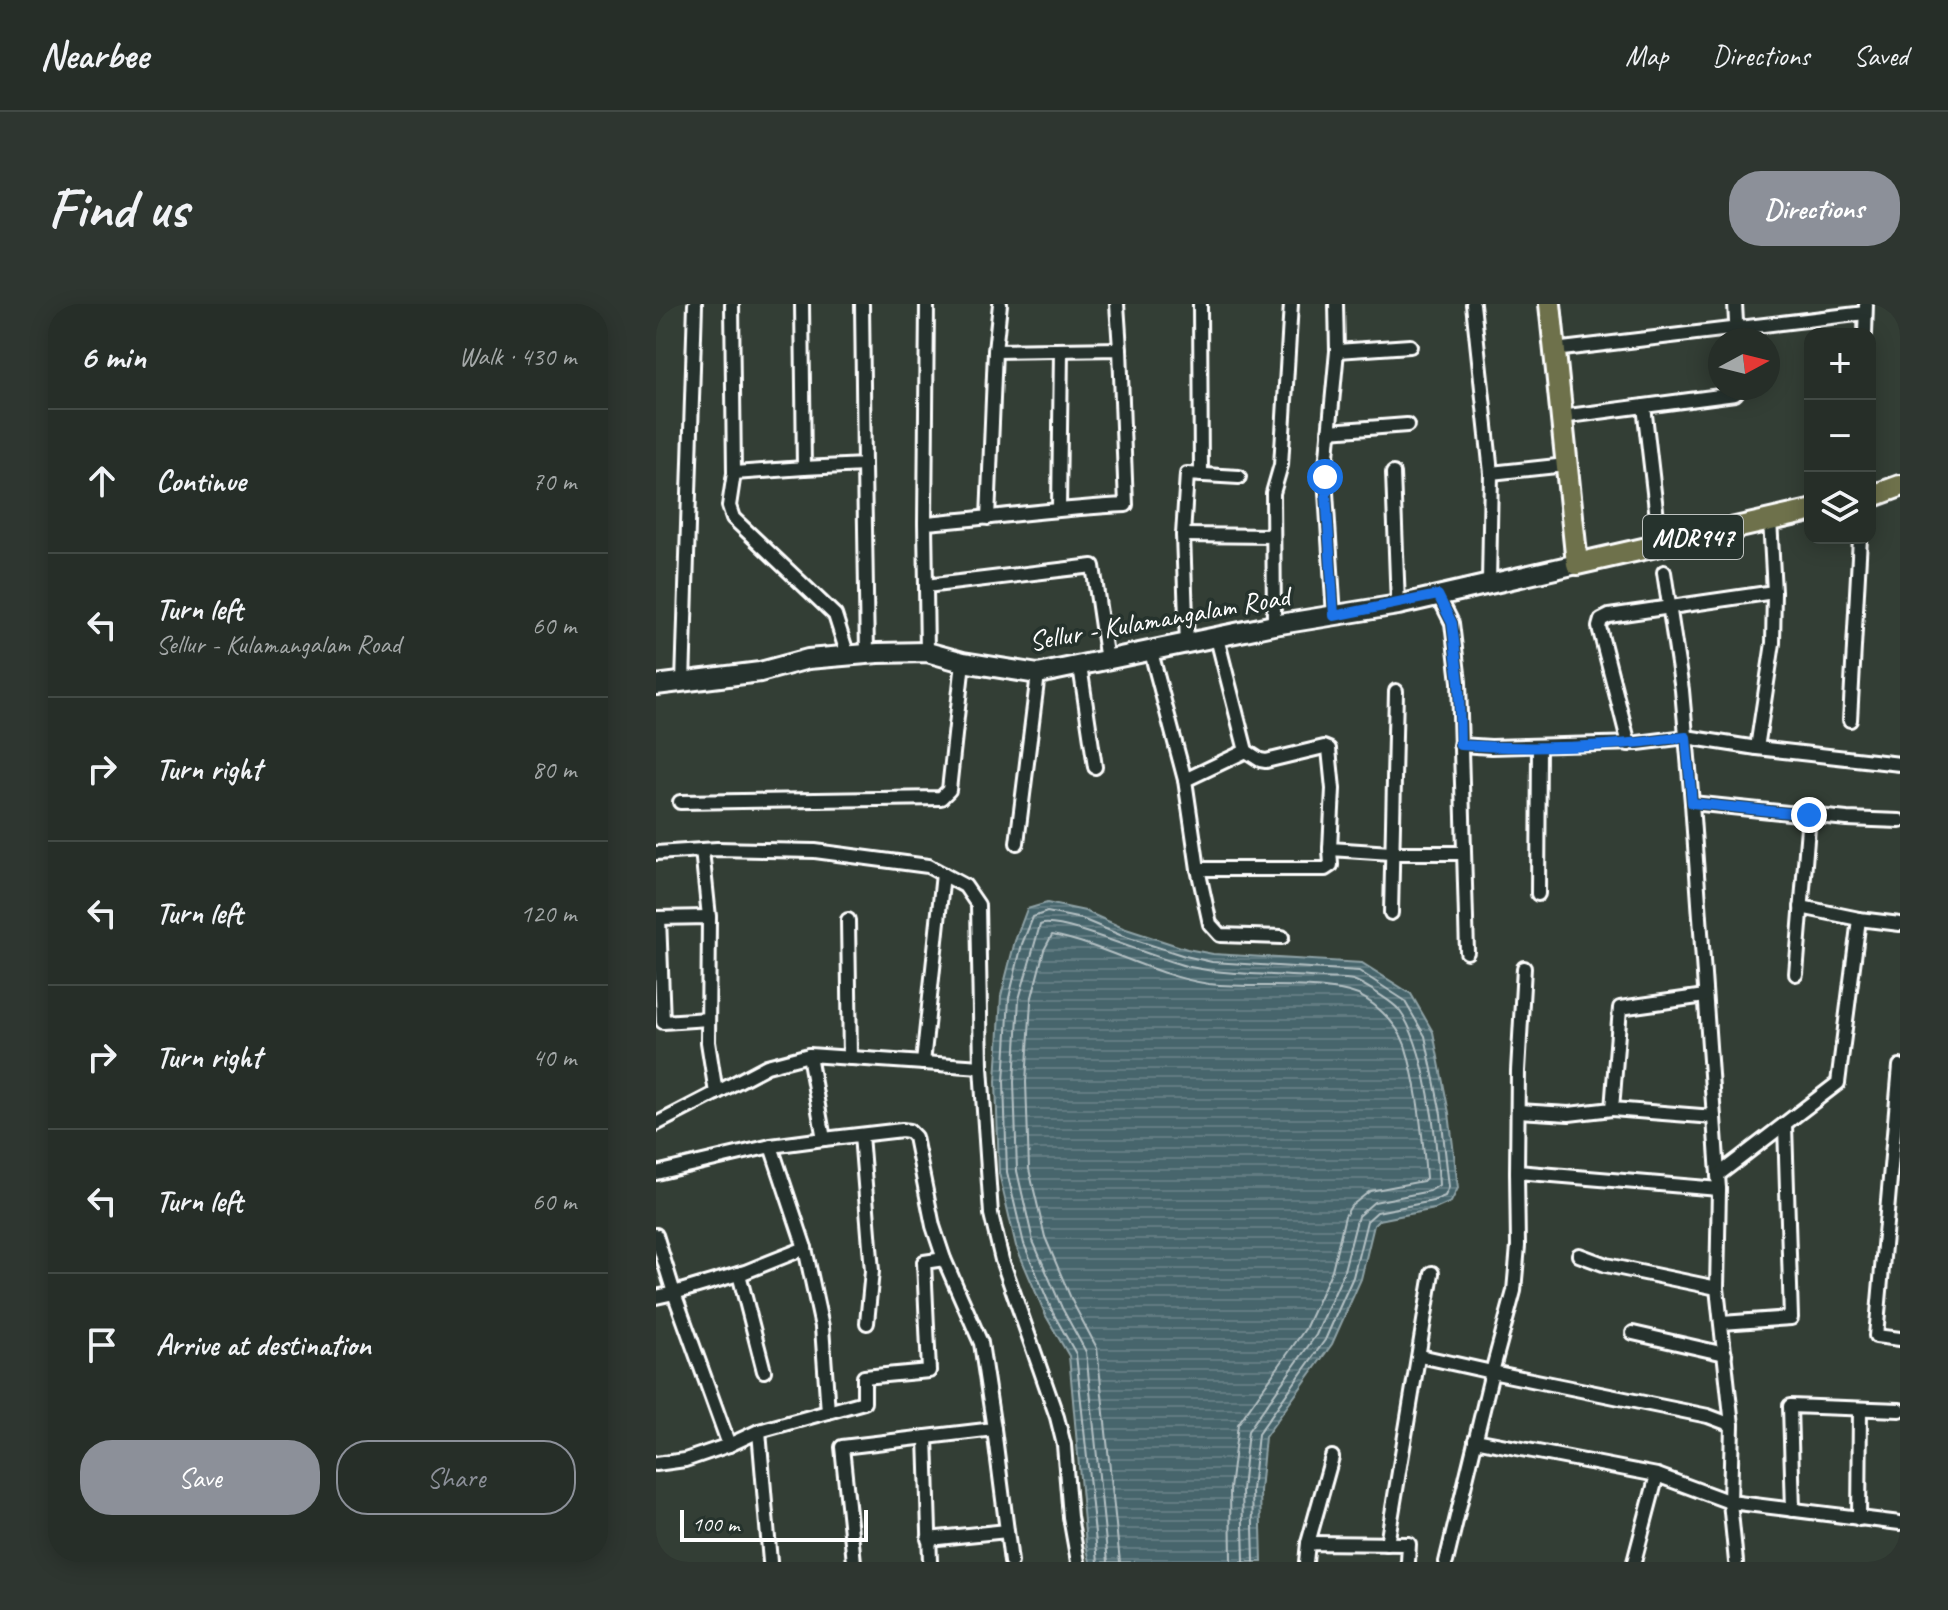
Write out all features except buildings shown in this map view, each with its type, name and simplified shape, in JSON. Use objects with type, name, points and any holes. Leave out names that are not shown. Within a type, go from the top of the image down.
[{"type":"main road","points":[[1550,304],[1577,564]]},
{"type":"main road","points":[[1876,495],[1900,486]]},
{"type":"main road","name":"Sellur - Kulamangalam Road","points":[[656,685],[760,672],[808,659],[927,652],[963,662],[1038,674],[1274,625],[1398,605],[1660,544],[1770,526],[1804,513]]},
{"type":"street","points":[[683,683],[695,304]]},
{"type":"street","points":[[732,304],[734,473],[729,506],[733,518],[835,615],[848,656]]},
{"type":"street","points":[[802,304],[804,468]]},
{"type":"street","points":[[862,304],[867,654]]},
{"type":"street","points":[[927,304],[927,652]]},
{"type":"street","points":[[988,518],[1000,304]]},
{"type":"street","points":[[925,523],[1059,508],[1126,505],[1117,304]]},
{"type":"street","points":[[1200,304],[1201,475]]},
{"type":"street","points":[[1274,625],[1273,493],[1281,465],[1291,304]]},
{"type":"street","points":[[1334,616],[1325,477],[1337,351],[1336,304]]},
{"type":"street","points":[[1473,304],[1491,473],[1489,583]]},
{"type":"street","points":[[1735,304],[1737,328]]},
{"type":"street","points":[[1767,328],[1866,308],[1865,328]]},
{"type":"street","points":[[1554,350],[1708,337]]},
{"type":"street","points":[[1337,351],[1410,346]]},
{"type":"street","points":[[995,351],[1120,349]]},
{"type":"street","points":[[1059,508],[1061,350]]},
{"type":"street","points":[[1561,417],[1708,398]]},
{"type":"street","points":[[1644,406],[1660,544]]},
{"type":"street","points":[[1329,431],[1407,425]]},
{"type":"street","points":[[734,473],[864,465]]},
{"type":"street","points":[[1491,473],[1566,465]]},
{"type":"street","points":[[1393,473],[1398,605]]},
{"type":"street","points":[[1187,645],[1183,535],[1187,474],[1239,477]]},
{"type":"street","points":[[1757,748],[1773,643],[1770,526]]},
{"type":"street","points":[[1183,535],[1273,536]]},
{"type":"street","points":[[1850,720],[1860,544]]},
{"type":"street","points":[[926,586],[1093,566],[1107,661]]},
{"type":"street","points":[[1664,572],[1682,690],[1692,803],[1719,1189],[1717,1288],[1732,1425],[1730,1502],[1736,1562]]},
{"type":"street","points":[[1629,744],[1599,627],[1601,620],[1668,606],[1774,592]]},
{"type":"street","points":[[1438,595],[1452,623],[1459,682],[1467,952]]},
{"type":"street","points":[[1217,638],[1252,755]]},
{"type":"street","points":[[1151,652],[1185,780],[1198,869],[1210,924],[1220,935],[1282,937]]},
{"type":"street","points":[[680,802],[941,798],[949,790],[963,662]]},
{"type":"street","points":[[1080,666],[1095,767]]},
{"type":"street","points":[[1017,843],[1038,674]]},
{"type":"street","points":[[1391,913],[1396,691]]},
{"type":"street","points":[[1460,745],[1629,744],[1686,737],[1900,764]]},
{"type":"street","points":[[1538,894],[1539,746]]},
{"type":"street","points":[[1185,780],[1252,755],[1266,761],[1324,747],[1329,749],[1333,789],[1331,865],[1325,869],[1198,869]]},
{"type":"street","points":[[1692,803],[1900,821]]},
{"type":"street","points":[[1796,974],[1809,815]]},
{"type":"street","points":[[1330,849],[1463,853]]},
{"type":"street","points":[[656,853],[702,850],[815,851],[928,866],[965,886],[978,905],[981,1067],[991,1214],[1002,1260],[1057,1417],[1064,1445],[1070,1517],[1078,1562]]},
{"type":"street","points":[[702,850],[709,917],[708,1042],[716,1093]]},
{"type":"street","points":[[923,1063],[943,874]]},
{"type":"street","points":[[1801,907],[1900,924]]},
{"type":"street","points":[[708,1019],[663,1022],[658,918],[709,917]]},
{"type":"street","points":[[1718,1175],[1838,1083],[1859,919]]},
{"type":"street","points":[[848,920],[850,1058]]},
{"type":"street","points":[[1446,1562],[1514,1291],[1518,1246],[1518,1111],[1524,968]]},
{"type":"street","points":[[1612,1109],[1620,1008],[1705,996]]},
{"type":"street","points":[[656,1122],[767,1066],[809,1055],[981,1067]]},
{"type":"street","points":[[809,1055],[824,1139]]},
{"type":"street","points":[[1900,1066],[1896,1156],[1876,1336],[1900,1339]]},
{"type":"street","points":[[1518,1111],[1569,1114],[1612,1109],[1714,1117]]},
{"type":"street","points":[[1722,1323],[1791,1318],[1785,1125]]},
{"type":"street","points":[[656,1173],[771,1146],[902,1130],[909,1131],[915,1137],[933,1226],[981,1343],[1011,1562]]},
{"type":"street","points":[[861,1135],[872,1271],[867,1323]]},
{"type":"street","points":[[771,1146],[805,1248],[822,1327],[828,1412]]},
{"type":"street","points":[[1517,1172],[1719,1189]]},
{"type":"street","points":[[656,1235],[729,1445]]},
{"type":"street","points":[[656,1297],[739,1274],[805,1248]]},
{"type":"street","points":[[1579,1255],[1606,1265],[1717,1288]]},
{"type":"street","points":[[656,1464],[685,1460],[759,1431],[864,1402],[864,1377],[929,1371],[924,1262],[944,1259]]},
{"type":"street","points":[[1387,1544],[1432,1273]]},
{"type":"street","points":[[739,1274],[764,1371]]},
{"type":"street","points":[[1633,1333],[1725,1354]]},
{"type":"street","points":[[1420,1356],[1708,1416],[1732,1425]]},
{"type":"street","points":[[1793,1510],[1790,1406],[1900,1410]]},
{"type":"street","points":[[1859,1519],[1860,1409]]},
{"type":"street","points":[[854,1562],[842,1447],[994,1429]]},
{"type":"street","points":[[759,1431],[770,1562]]},
{"type":"street","points":[[926,1437],[930,1562]]},
{"type":"street","points":[[1475,1440],[1657,1475],[1730,1502],[1900,1523]]},
{"type":"street","points":[[1306,1562],[1308,1543],[1332,1457]]},
{"type":"street","points":[[1634,1562],[1657,1475]]},
{"type":"street","points":[[928,1539],[1007,1531]]},
{"type":"street","points":[[1308,1543],[1409,1544],[1408,1562]]},
{"type":"water","points":[[1047,903],[1085,911],[1123,928],[1187,949],[1213,954],[1362,963],[1411,994],[1433,1032],[1449,1113],[1458,1188],[1451,1202],[1435,1209],[1379,1220],[1374,1225],[1361,1279],[1332,1344],[1265,1437],[1260,1491],[1262,1562],[1090,1562],[1069,1356],[1046,1316],[1016,1246],[999,1173],[996,1081],[1001,996],[1027,909]]},
{"type":"route","points":[[1325,477],[1334,616],[1438,595],[1452,623],[1459,682],[1460,745],[1629,744],[1686,737],[1692,803],[1809,815]]}]
